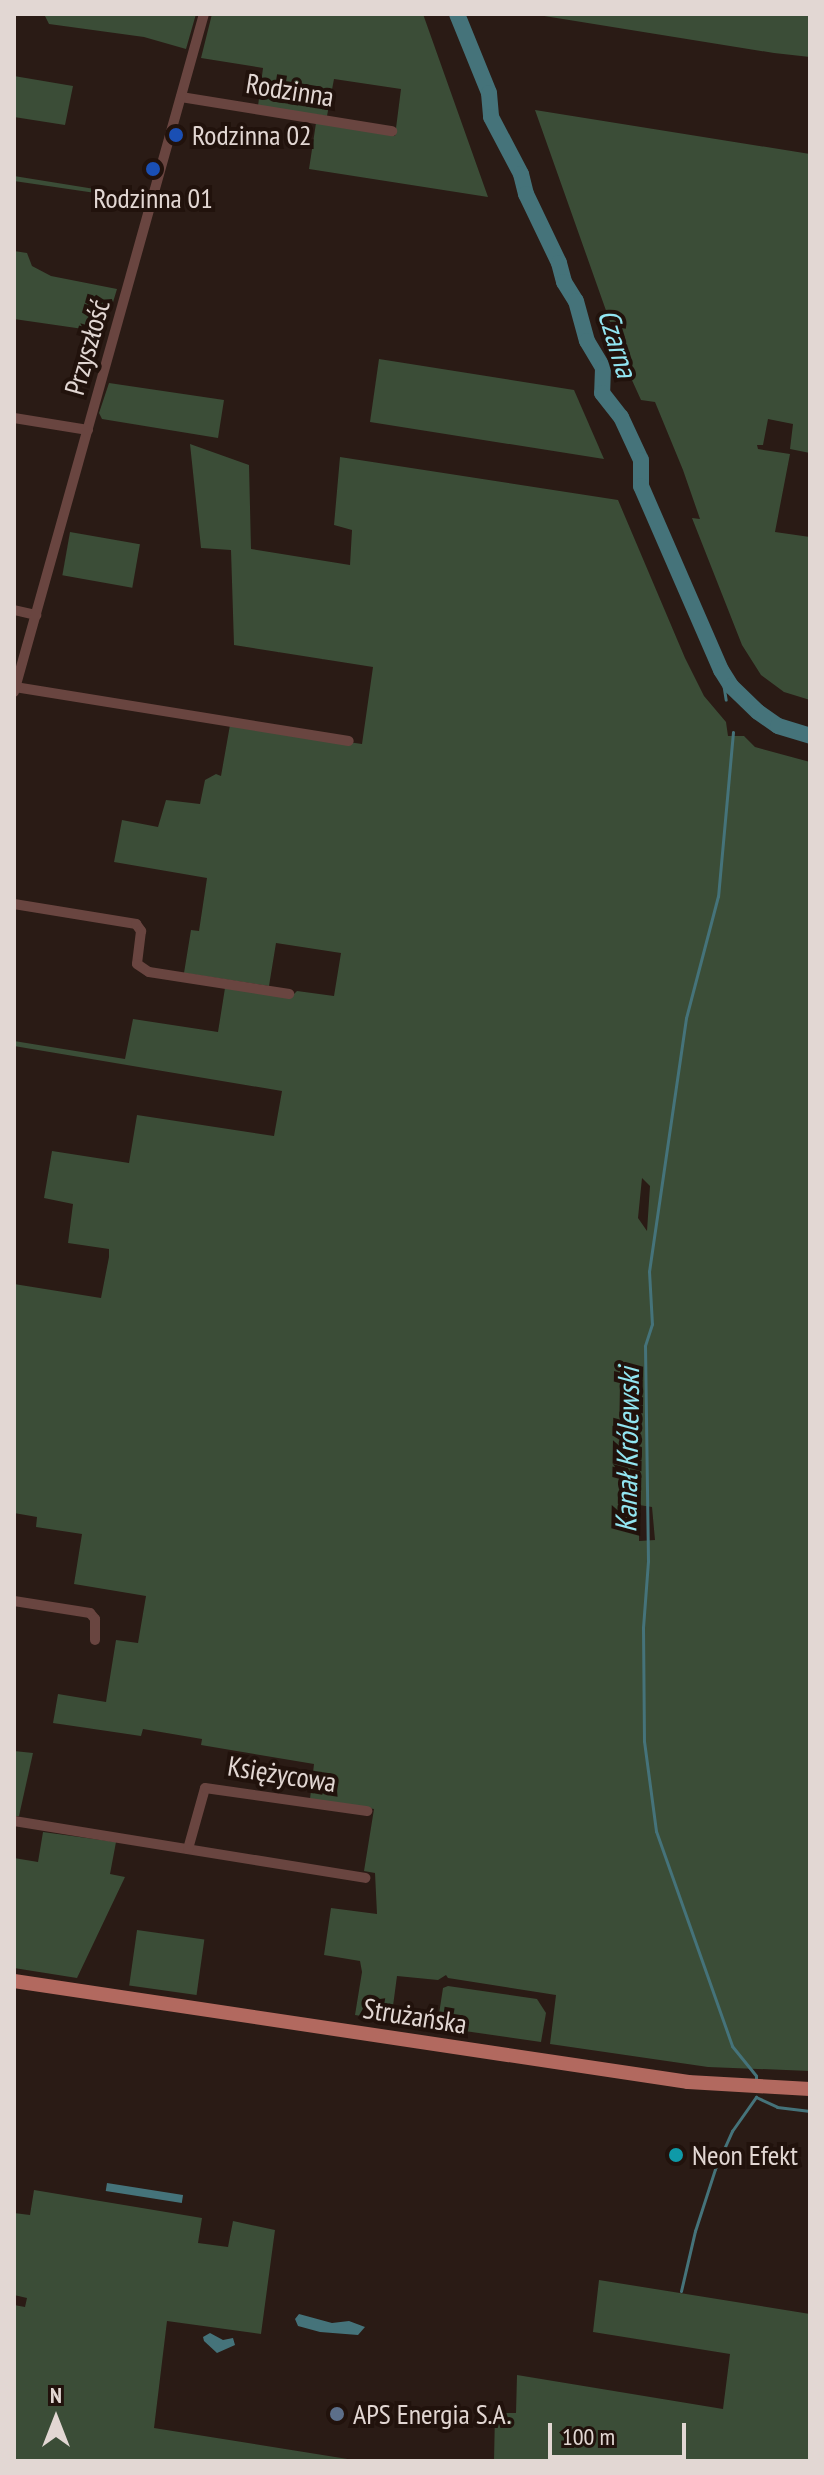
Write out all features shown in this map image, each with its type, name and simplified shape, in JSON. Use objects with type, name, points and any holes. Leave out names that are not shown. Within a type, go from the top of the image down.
[{"type":"main road","name":"Strużańska","points":[[14,1981],[688,2082],[810,2089]]},
{"type":"street","name":"Przyszłość","points":[[15,689],[204,14]]},
{"type":"street","name":"Rodzinna","points":[[181,97],[392,131]]},
{"type":"street","points":[[14,418],[88,430]]},
{"type":"street","points":[[14,610],[36,615]]},
{"type":"street","points":[[15,689],[349,741]]},
{"type":"street","points":[[14,904],[136,924],[141,931],[137,964],[149,972],[289,994]]},
{"type":"street","points":[[14,1601],[90,1613],[95,1619],[95,1640]]},
{"type":"street","name":"Księżycowa","points":[[188,1849],[205,1788],[367,1811]]},
{"type":"street","points":[[14,1821],[365,1878]]},
{"type":"green space","points":[[44,14],[196,14],[186,49],[144,37],[49,24]]},
{"type":"green space","points":[[212,14],[423,14],[488,197],[309,169],[316,123],[395,136],[401,89],[334,79],[327,116],[258,106],[263,68],[201,58]]},
{"type":"green space","points":[[532,14],[810,14],[810,57],[774,53]]},
{"type":"green space","points":[[14,76],[73,86],[65,125],[14,117]]},
{"type":"green space","points":[[535,110],[810,154],[810,453],[790,449],[793,424],[768,419],[763,445],[757,445],[758,449],[790,454],[775,532],[810,537],[810,700],[784,692],[761,675],[742,645],[692,518],[700,519],[683,470],[655,402],[641,400],[626,367]]},
{"type":"green space","points":[[14,176],[138,196],[143,200],[14,181]]},
{"type":"green space","points":[[14,251],[27,253],[32,266],[51,276],[117,289],[104,332],[14,319]]},
{"type":"green space","points":[[379,359],[574,390],[604,459],[370,422]]},
{"type":"green space","points":[[109,383],[224,400],[218,438],[102,419],[99,413]]},
{"type":"green space","points":[[190,444],[249,465],[251,549],[350,565],[352,530],[334,525],[340,457],[618,500],[685,658],[704,696],[726,722],[728,736],[744,736],[755,747],[810,762],[810,2071],[708,2067],[550,2044],[556,1995],[448,1978],[446,1975],[438,1980],[397,1976],[391,2021],[355,2015],[362,1972],[360,1961],[324,1955],[331,1908],[377,1914],[375,1873],[364,1871],[374,1809],[310,1799],[314,1764],[201,1745],[202,1739],[143,1729],[141,1736],[53,1723],[58,1694],[106,1702],[116,1640],[138,1643],[146,1596],[74,1584],[82,1534],[36,1527],[37,1517],[14,1513],[14,1284],[101,1298],[109,1257],[109,1249],[68,1243],[73,1204],[44,1198],[52,1151],[129,1163],[137,1115],[274,1136],[282,1091],[14,1046],[14,1041],[125,1059],[133,1019],[218,1032],[225,988],[290,998],[297,991],[334,996],[341,953],[276,943],[269,986],[184,973],[191,930],[199,931],[207,878],[114,862],[122,820],[158,827],[166,800],[200,804],[205,780],[216,774],[221,776],[230,725],[362,744],[373,667],[234,645],[231,550],[201,548]],"holes":[[[642,1178],[650,1186],[647,1231],[638,1218]],[[639,1505],[652,1507],[655,1540],[639,1541]]]},
{"type":"green space","points":[[70,532],[140,544],[132,588],[62,575]]},
{"type":"green space","points":[[14,1751],[33,1753],[19,1816],[14,1816]]},
{"type":"green space","points":[[43,1832],[116,1842],[110,1874],[125,1877],[77,1978],[14,1968],[14,1858],[38,1862]]},
{"type":"green space","points":[[137,1930],[204,1939],[197,1995],[129,1985]]},
{"type":"green space","points":[[448,1986],[537,1999],[546,2013],[541,2042],[437,2027],[443,1988]]},
{"type":"green space","points":[[34,2190],[202,2218],[198,2243],[228,2247],[233,2221],[275,2230],[261,2334],[167,2321],[154,2428],[360,2461],[14,2461],[14,2305],[25,2307],[27,2298],[14,2295],[14,2213],[30,2215]]},
{"type":"green space","points":[[599,2280],[810,2314],[810,2461],[494,2461],[495,2413],[516,2413],[517,2375],[723,2409],[730,2354],[593,2332]]},
{"type":"water","points":[[107,2183],[183,2195],[182,2203],[106,2191]]},
{"type":"water","points":[[299,2314],[332,2323],[349,2321],[365,2327],[358,2335],[320,2332],[298,2326],[295,2319]]},
{"type":"water","points":[[210,2333],[223,2340],[233,2338],[235,2345],[217,2353],[204,2341],[203,2337]]},
{"type":"waterway","name":"Czarna","points":[[457,14],[489,93],[491,117],[521,174],[526,194],[559,263],[564,282],[576,301],[587,341],[603,368],[602,393],[621,417],[641,460],[641,486],[721,670],[731,686],[758,712],[778,726],[810,736]]},
{"type":"waterway","name":"Kanał Królewski","points":[[721,670],[726,700]]},
{"type":"waterway","name":"Kanał Królewski","points":[[733,732],[718,896],[686,1018],[649,1271],[652,1324],[645,1346],[648,1561],[643,1627],[644,1741],[656,1831],[732,2046],[756,2076],[756,2081]]},
{"type":"waterway","name":"Kanał Królewski","points":[[756,2097],[777,2107],[810,2111]]},
{"type":"waterway","points":[[681,2291],[695,2231],[715,2169],[732,2131],[756,2097]]},
{"type":"place","name":"Rodzinna 02","points":[[176,135]]},
{"type":"place","name":"Rodzinna 01","points":[[153,169]]},
{"type":"place","name":"Neon Efekt","points":[[676,2155]]},
{"type":"place","name":"APS Energia S.A.","points":[[337,2414]]}]
